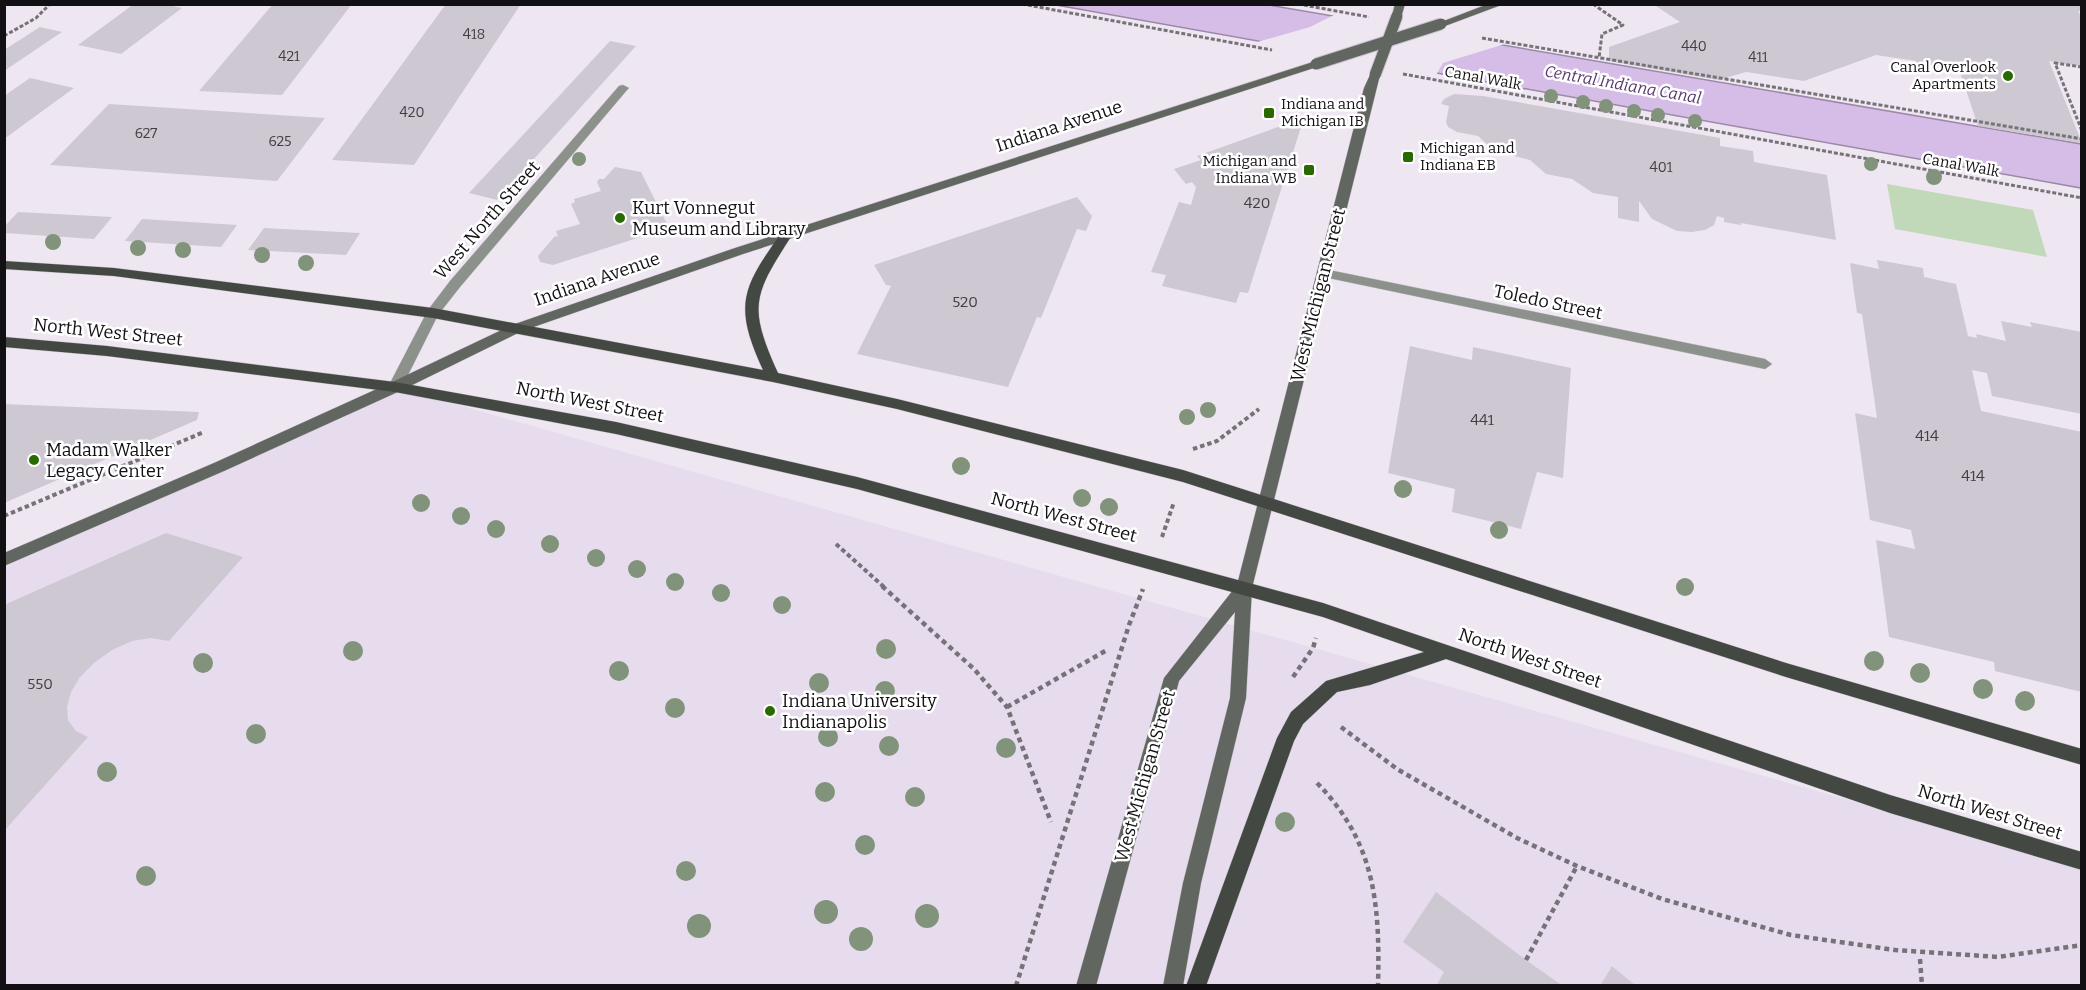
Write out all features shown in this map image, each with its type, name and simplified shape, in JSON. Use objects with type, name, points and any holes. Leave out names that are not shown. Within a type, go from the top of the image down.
[{"type":"main road","name":"West Michigan Street","points":[[1173,986],[1192,883],[1238,698],[1244,588],[1370,88],[1400,4]]},
{"type":"main road","name":"Indiana Avenue","points":[[4,560],[219,467],[395,387],[517,328],[786,235],[1499,4]]},
{"type":"main road","points":[[773,377],[756,341],[749,304],[754,284],[786,235]]},
{"type":"main road","points":[[4,265],[114,272],[433,313],[773,377],[1043,439],[1183,476],[1786,670],[2082,757]]},
{"type":"main road","name":"North West Street","points":[[4,342],[107,351],[395,387],[616,428],[857,483],[1323,610],[1890,804],[2082,861]]},
{"type":"main road","name":"West Michigan Street","points":[[1086,986],[1172,678],[1244,588]]},
{"type":"main road","points":[[1196,986],[1286,738],[1297,718],[1332,686],[1446,652]]},
{"type":"street","name":"West North Street","points":[[395,387],[433,313],[455,284],[623,88]]},
{"type":"street","name":"Toledo Street","points":[[1324,273],[1765,364]]},
{"type":"path","points":[[4,36],[30,22],[50,4]]},
{"type":"path","points":[[1022,4],[1281,52]]},
{"type":"path","points":[[1298,4],[1377,19]]},
{"type":"path","points":[[1593,4],[1623,25],[1602,34],[1599,58]]},
{"type":"path","points":[[1482,38],[2082,139]]},
{"type":"path","points":[[2082,67],[2055,63],[2082,131]]},
{"type":"path","name":"Canal Walk","points":[[1398,73],[2082,198]]},
{"type":"path","points":[[1193,447],[1217,441],[1245,419]]},
{"type":"path","points":[[4,516],[204,432]]},
{"type":"path","points":[[836,544],[974,669],[1007,707],[1051,822]]},
{"type":"path","points":[[1016,986],[1129,625]]},
{"type":"path","points":[[1288,684],[1313,648],[1316,638]]},
{"type":"path","points":[[1007,707],[1107,650]]},
{"type":"path","points":[[1341,727],[1396,769],[1517,838],[1577,866],[1662,899],[1791,935],[1895,950],[1998,957],[2082,945]]},
{"type":"path","points":[[1317,783],[1334,797],[1345,813],[1368,858],[1378,932],[1378,986]]},
{"type":"path","points":[[1526,960],[1577,866]]},
{"type":"path","points":[[1920,959],[1922,986]]},
{"type":"shaded area","name":"Indiana University Indianapolis","points":[[395,387],[2081,866],[2081,985],[5,985],[4,556]]},
{"type":"green space","points":[[1887,184],[2033,210],[2047,257],[1895,229]]},
{"type":"water","name":"Central Indiana Canal","points":[[1056,5],[1269,5],[2081,144],[2081,188]]},
{"type":"pier","points":[[1338,13],[1508,43],[1443,63],[1435,77],[1254,43],[1310,27]]},
{"type":"building","points":[[134,4],[163,4],[182,8],[121,54],[78,45]]},
{"type":"building","points":[[273,4],[352,4],[282,95],[199,91]]},
{"type":"building","points":[[446,4],[521,4],[414,165],[332,160]]},
{"type":"building","name":"Canal Overlook Apartments","points":[[1653,4],[2082,4],[2082,11],[2078,11],[2082,19],[2082,66],[2049,61],[2082,143],[1978,126],[1959,69],[1916,63],[1916,61],[1876,55],[1804,81],[1746,72],[1718,80],[1609,61],[1609,47],[1680,22]]},
{"type":"building","points":[[40,27],[62,32],[4,71],[4,50]]},
{"type":"building","points":[[610,41],[636,46],[497,200],[469,193]]},
{"type":"building","points":[[30,78],[74,88],[4,139],[4,96]]},
{"type":"building","points":[[1454,94],[1483,96],[1720,138],[1720,146],[1753,151],[1754,162],[1827,175],[1836,240],[1724,222],[1724,218],[1717,216],[1714,225],[1705,230],[1677,231],[1652,219],[1639,201],[1639,222],[1618,218],[1618,197],[1593,193],[1572,179],[1546,174],[1530,160],[1514,156],[1503,147],[1490,147],[1478,136],[1457,132],[1448,127],[1446,122],[1449,106],[1441,104],[1444,99]]},
{"type":"building","points":[[109,104],[325,118],[277,181],[50,165]]},
{"type":"building","points":[[1292,122],[1302,124],[1248,293],[1240,292],[1236,303],[1162,286],[1166,275],[1151,272],[1179,202],[1191,205],[1196,187],[1192,182],[1186,184],[1174,169],[1201,160],[1197,156]]},
{"type":"building","name":"Kurt Vonnegut Museum and Library","points":[[615,167],[641,172],[669,228],[553,265],[540,262],[538,256],[555,236],[558,237],[556,231],[580,224],[571,204],[575,202],[574,199],[601,191],[597,182],[599,179],[604,179]]},
{"type":"building","points":[[1077,197],[1092,216],[1086,231],[1077,229],[1041,318],[1037,317],[1008,387],[857,354],[891,286],[886,285],[874,265]]},
{"type":"building","points":[[18,212],[112,217],[94,239],[4,233],[4,227]]},
{"type":"building","points":[[142,219],[237,225],[221,247],[125,241]]},
{"type":"building","points":[[264,228],[360,233],[346,255],[248,250]]},
{"type":"building","points":[[1877,260],[1923,268],[1924,277],[1956,284],[1968,336],[1977,338],[1976,334],[2006,341],[2001,321],[2032,327],[2030,322],[2082,332],[2082,414],[1992,396],[1987,373],[1972,370],[1981,411],[2082,432],[2082,692],[1995,671],[1994,662],[1889,637],[1876,540],[1915,549],[1911,530],[1870,520],[1855,413],[1877,418],[1862,314],[1857,313],[1850,263],[1879,269]]},
{"type":"building","points":[[1410,346],[1472,360],[1473,347],[1571,368],[1563,478],[1537,472],[1521,529],[1452,512],[1455,489],[1388,473]]},
{"type":"building","points":[[4,404],[199,412],[197,420],[4,503]]},
{"type":"building","points":[[166,533],[243,557],[169,641],[151,638],[132,641],[112,650],[80,677],[71,692],[67,707],[68,720],[76,731],[88,737],[4,831],[4,605]]},
{"type":"building","points":[[1436,892],[1563,986],[1436,986],[1444,972],[1403,942]]},
{"type":"building","points":[[1612,966],[1636,986],[1600,986]]},
{"type":"place","name":"Canal Overlook Apartments","points":[[2008,76]]},
{"type":"place","name":"Indiana and Michigan IB","points":[[1269,113]]},
{"type":"place","name":"Michigan and Indiana EB","points":[[1408,157]]},
{"type":"place","name":"Michigan and Indiana WB","points":[[1309,170]]},
{"type":"place","name":"Kurt Vonnegut Museum and Library","points":[[620,218]]},
{"type":"place","name":"Madam Walker Legacy Center","points":[[34,460]]},
{"type":"place","name":"Indiana University Indianapolis","points":[[770,711]]}]
